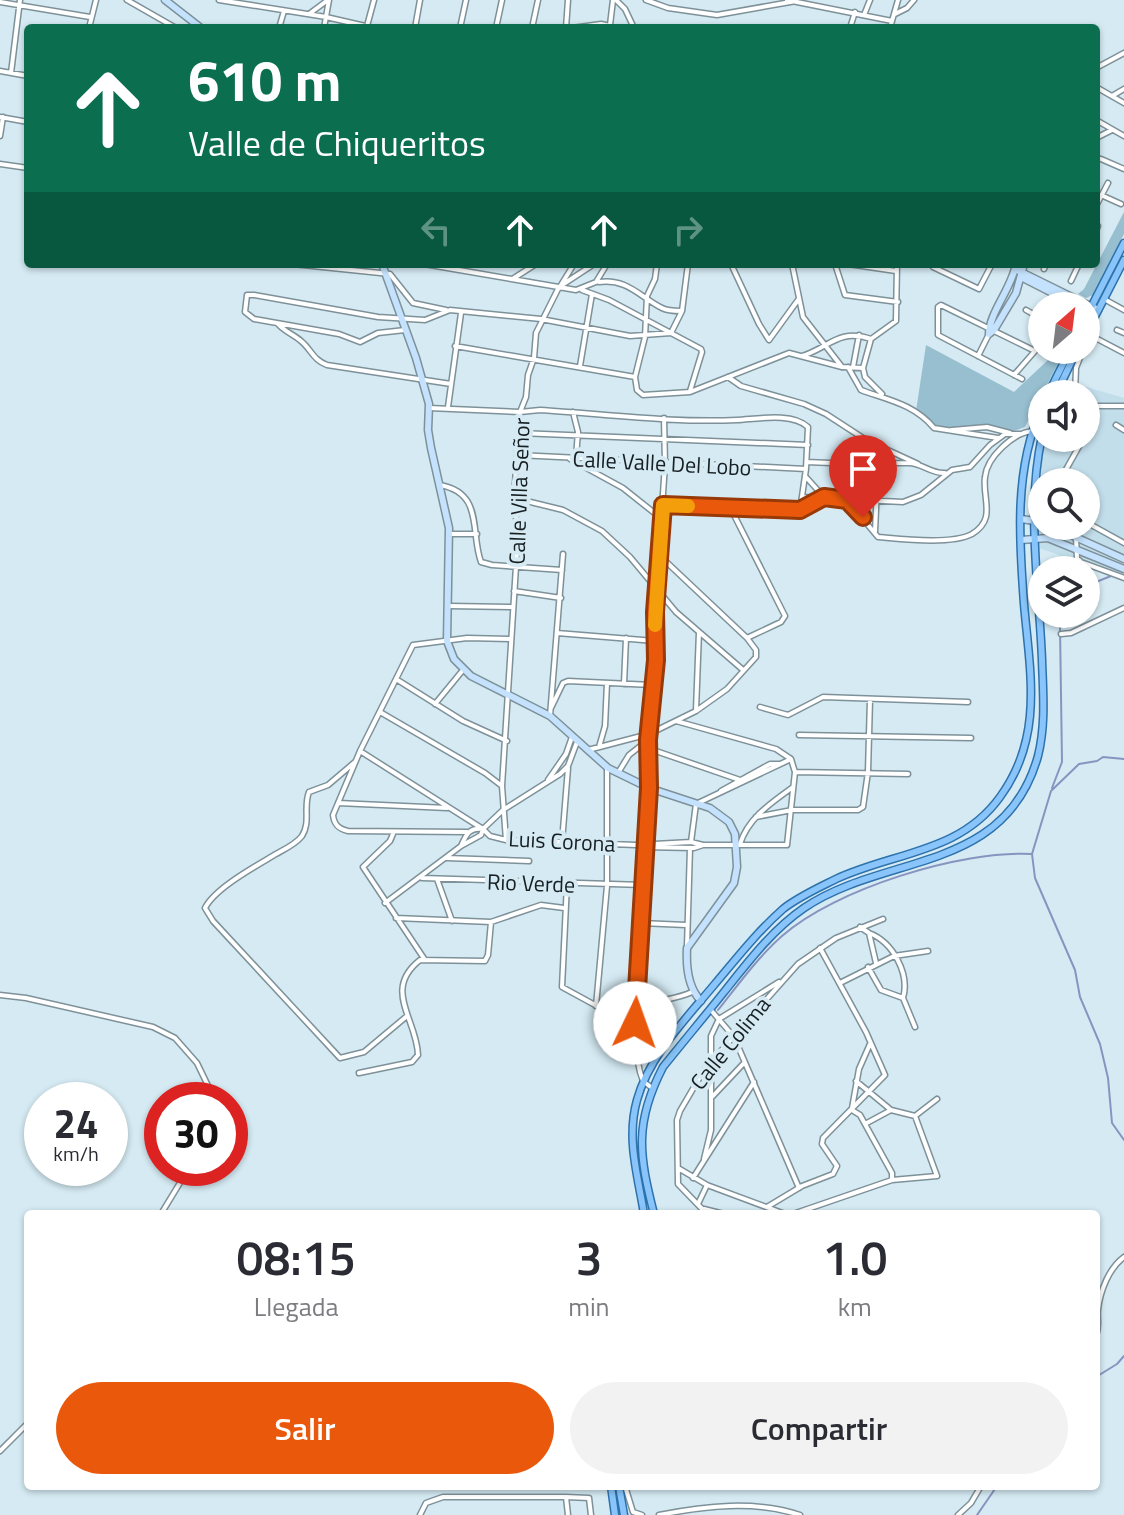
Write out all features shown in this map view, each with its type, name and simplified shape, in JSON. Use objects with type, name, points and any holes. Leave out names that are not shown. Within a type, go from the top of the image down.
[{"type":"main road","points":[[1100,293],[1124,243]]},
{"type":"main road","points":[[1100,303],[1124,260]]},
{"type":"main road","points":[[643,1210],[632,1152],[636,1103],[643,1081],[665,1046],[753,937],[785,908],[837,879],[940,845],[957,836],[985,816],[1013,778],[1022,760],[1031,725],[1029,640],[1021,540],[1021,490],[1028,452]]},
{"type":"main road","points":[[653,1210],[643,1167],[641,1140],[645,1106],[652,1088],[663,1067],[779,928],[807,906],[851,885],[968,845],[999,822],[1025,787],[1038,756],[1044,721],[1035,540]]},
{"type":"main road","points":[[612,1490],[615,1515]]},
{"type":"main road","points":[[620,1490],[624,1515]]},
{"type":"street","points":[[89,24],[96,0]]},
{"type":"street","points":[[127,0],[169,24]]},
{"type":"street","points":[[165,0],[196,24]]},
{"type":"street","points":[[222,0],[355,24]]},
{"type":"street","points":[[309,14],[329,0]]},
{"type":"street","points":[[325,24],[329,0]]},
{"type":"street","points":[[368,24],[374,0]]},
{"type":"street","points":[[416,24],[420,0]]},
{"type":"street","points":[[461,24],[466,0]]},
{"type":"street","points":[[497,24],[502,0]]},
{"type":"street","points":[[533,24],[538,0]]},
{"type":"street","points":[[566,24],[568,0]]},
{"type":"street","points":[[611,24],[615,0]]},
{"type":"street","points":[[615,0],[625,9],[632,24]]},
{"type":"street","points":[[646,0],[668,8],[717,15],[796,1]]},
{"type":"street","points":[[787,0],[892,21]]},
{"type":"street","points":[[864,15],[870,0]]},
{"type":"street","points":[[891,24],[898,0]]},
{"type":"street","points":[[895,14],[914,0]]},
{"type":"street","points":[[0,2],[90,17]]},
{"type":"street","points":[[11,73],[20,3]]},
{"type":"street","points":[[280,24],[284,11]]},
{"type":"street","points":[[851,24],[855,12]]},
{"type":"street","points":[[1100,66],[1124,53]]},
{"type":"street","points":[[0,71],[24,75]]},
{"type":"street","points":[[1100,89],[1124,103]]},
{"type":"street","points":[[1112,96],[1124,89]]},
{"type":"street","points":[[0,136],[1,117],[24,121]]},
{"type":"street","points":[[1100,122],[1124,136]]},
{"type":"street","points":[[1100,136],[1113,129]]},
{"type":"street","points":[[1101,159],[1124,169]]},
{"type":"street","points":[[0,164],[24,167]]},
{"type":"street","points":[[1108,183],[1101,195],[1121,204]]},
{"type":"street","points":[[330,268],[392,275],[413,303],[461,313],[541,319],[645,337],[671,333]]},
{"type":"street","points":[[383,268],[423,379],[429,408],[428,430],[449,534],[447,641],[454,659],[463,670],[508,697],[550,714],[586,751],[617,774],[720,813],[729,822],[737,844],[734,883],[687,948]]},
{"type":"street","points":[[448,268],[582,290],[609,300],[701,349],[690,392]]},
{"type":"street","points":[[512,279],[528,268]]},
{"type":"street","points":[[559,287],[571,268]]},
{"type":"street","name":"Calle Villa Señor","points":[[506,840],[502,786],[518,535],[514,498],[520,412],[526,397],[541,319],[559,287],[588,268]]},
{"type":"street","points":[[582,290],[596,282],[605,268]]},
{"type":"street","points":[[656,268],[647,296],[645,337],[635,377],[637,390],[643,395],[690,392],[789,353],[863,368]]},
{"type":"street","points":[[671,333],[682,311],[687,268]]},
{"type":"street","points":[[733,268],[769,340],[798,300]]},
{"type":"street","points":[[793,268],[803,317],[823,345],[847,367],[861,390],[883,395]]},
{"type":"street","points":[[836,268],[845,295],[898,302]]},
{"type":"street","points":[[875,268],[896,271]]},
{"type":"street","points":[[896,268],[896,321],[871,339],[863,368],[865,377],[895,404],[910,407],[926,417],[934,428],[999,438]]},
{"type":"street","points":[[935,268],[980,289],[990,268]]},
{"type":"street","points":[[1071,281],[1077,268]]},
{"type":"street","points":[[1019,270],[1057,292]]},
{"type":"street","points":[[978,356],[1007,301],[1019,270]]},
{"type":"street","points":[[1019,270],[1055,292]]},
{"type":"street","points":[[596,282],[613,280],[647,296],[664,310],[682,311]]},
{"type":"street","points":[[580,367],[592,294]]},
{"type":"street","points":[[405,330],[378,333],[360,342],[339,334],[254,319],[245,312],[247,295],[401,319],[425,320],[447,310]]},
{"type":"street","points":[[1104,299],[1124,310]]},
{"type":"street","points":[[1022,379],[938,335],[938,307],[941,305],[1028,348]]},
{"type":"street","points":[[448,407],[461,313]]},
{"type":"street","points":[[278,324],[285,332],[303,342],[318,362],[451,384]]},
{"type":"street","points":[[1117,330],[1124,333]]},
{"type":"street","points":[[799,356],[844,336],[859,335],[871,339]]},
{"type":"street","points":[[847,367],[859,335]]},
{"type":"street","points":[[1100,340],[1124,353]]},
{"type":"street","points":[[455,346],[635,377]]},
{"type":"street","points":[[1014,375],[1028,359]]},
{"type":"street","points":[[728,377],[741,386],[804,404],[866,440],[938,474],[947,473]]},
{"type":"street","points":[[1100,406],[1124,406]]},
{"type":"street","name":"Calle Valle Del Lobo","points":[[429,408],[540,410],[718,421],[774,418],[806,424],[808,445]]},
{"type":"street","points":[[573,412],[578,436],[576,457]]},
{"type":"street","points":[[652,1088],[643,1081],[635,1048],[635,1010],[663,505],[664,418]]},
{"type":"street","points":[[1116,425],[1124,430]]},
{"type":"street","points":[[946,431],[987,427],[1011,433],[1028,432]]},
{"type":"street","points":[[520,433],[808,445],[800,510]]},
{"type":"street","points":[[803,497],[903,502],[921,495],[952,470],[970,467],[999,438],[1011,433]]},
{"type":"street","points":[[847,500],[882,537],[953,540],[976,531],[986,521],[987,471],[1000,450],[1020,434]]},
{"type":"street","name":"Calle Valle Del Lobo","points":[[518,455],[806,469]]},
{"type":"street","points":[[568,458],[623,488],[662,519]]},
{"type":"street","points":[[807,462],[918,464]]},
{"type":"street","points":[[876,534],[878,465]]},
{"type":"street","points":[[805,476],[824,497]]},
{"type":"street","points":[[440,485],[464,494],[477,534],[481,562],[562,570]]},
{"type":"street","points":[[663,505],[800,510],[824,497]]},
{"type":"street","points":[[514,498],[563,510],[593,526],[630,557],[656,590],[742,669]]},
{"type":"street","points":[[731,509],[785,616],[781,622],[747,638]]},
{"type":"street","points":[[1021,519],[1028,520]]},
{"type":"street","points":[[1100,530],[1124,543]]},
{"type":"street","points":[[449,534],[477,534]]},
{"type":"street","points":[[1021,540],[1028,540]]},
{"type":"street","points":[[1053,540],[1124,569]]},
{"type":"street","points":[[1076,540],[1077,558],[1081,562],[1124,578]]},
{"type":"street","points":[[1081,540],[1124,559]]},
{"type":"street","points":[[550,714],[563,554]]},
{"type":"street","points":[[617,774],[629,755],[648,737],[696,711],[727,689],[757,654],[747,638],[660,556]]},
{"type":"street","points":[[514,591],[561,598]]},
{"type":"street","points":[[449,606],[512,607]]},
{"type":"street","points":[[1061,634],[1071,633],[1124,608]]},
{"type":"street","points":[[696,711],[699,632]]},
{"type":"street","points":[[557,633],[655,641]]},
{"type":"street","points":[[483,829],[475,828],[467,832],[348,831],[334,822],[333,815],[360,751],[413,645],[467,638],[511,639]]},
{"type":"street","points":[[624,684],[626,638]]},
{"type":"street","points":[[435,704],[463,670]]},
{"type":"street","points":[[396,679],[463,721],[507,741]]},
{"type":"street","points":[[550,714],[563,683],[568,681],[652,685]]},
{"type":"street","points":[[599,747],[605,726],[607,683]]},
{"type":"street","points":[[760,707],[788,715],[823,697],[968,702]]},
{"type":"street","points":[[756,817],[792,810],[858,810],[866,802],[870,699]]},
{"type":"street","points":[[380,712],[502,786]]},
{"type":"street","points":[[676,721],[776,749],[791,759],[795,772],[792,810]]},
{"type":"street","points":[[799,735],[971,738]]},
{"type":"street","points":[[586,751],[648,737]]},
{"type":"street","points":[[562,842],[568,766],[575,740]]},
{"type":"street","points":[[547,783],[575,740]]},
{"type":"street","points":[[650,749],[740,780]]},
{"type":"street","name":"Luis Corona","points":[[360,751],[490,836],[506,840],[636,845],[787,845],[792,810]]},
{"type":"street","points":[[696,804],[791,759]]},
{"type":"street","points":[[355,762],[328,785],[309,792],[307,824],[299,839],[235,880],[208,901],[205,908],[213,921],[340,1058],[364,1052],[407,1016]]},
{"type":"street","points":[[716,796],[774,763],[781,764]]},
{"type":"street","points":[[385,903],[461,846],[481,835],[483,829],[503,810],[568,766]]},
{"type":"street","points":[[596,1006],[607,886],[608,768]]},
{"type":"street","points":[[795,772],[908,774]]},
{"type":"street","points":[[737,844],[756,817],[793,787]]},
{"type":"street","points":[[338,803],[450,808]]},
{"type":"street","points":[[696,804],[691,845],[686,962],[692,992],[701,1001]]},
{"type":"street","points":[[461,846],[467,832]]},
{"type":"street","points":[[394,833],[390,841],[363,867],[425,960]]},
{"type":"street","points":[[445,858],[529,861]]},
{"type":"street","name":"Rio Verde","points":[[420,878],[643,885]]},
{"type":"street","points":[[437,879],[452,921]]},
{"type":"street","points":[[567,883],[563,989],[635,1023]]},
{"type":"street","points":[[801,898],[807,906]]},
{"type":"street","points":[[396,918],[491,922],[541,905],[564,908]]},
{"type":"street","name":"Calle Colima","points":[[705,1210],[678,1184],[677,1120],[680,1111],[713,1059],[798,964],[820,948],[883,919]]},
{"type":"street","points":[[359,1073],[412,1062],[418,1055],[418,1044],[402,1003],[404,976],[420,960],[485,961],[491,922]]},
{"type":"street","points":[[641,923],[687,926]]},
{"type":"street","points":[[860,927],[880,939],[904,972],[906,987],[903,998],[915,1027]]},
{"type":"street","points":[[869,933],[876,963]]},
{"type":"street","points":[[767,1207],[836,1171],[837,1166],[821,1140],[885,1075],[871,1041],[820,948]]},
{"type":"street","points":[[840,983],[894,956],[928,951]]},
{"type":"street","points":[[868,967],[881,990],[903,998]]},
{"type":"street","points":[[704,1159],[711,1130],[711,1036],[719,1019],[784,979]]},
{"type":"street","points":[[635,1010],[651,1001],[670,1001],[692,992]]},
{"type":"street","points":[[0,995],[153,1027],[175,1038],[197,1063],[206,1082]]},
{"type":"street","points":[[710,1009],[734,1037],[799,1188]]},
{"type":"street","points":[[852,1110],[856,1081],[871,1041]]},
{"type":"street","points":[[710,1099],[745,1062]]},
{"type":"street","points":[[856,1081],[891,1110],[915,1116]]},
{"type":"street","points":[[693,1178],[754,1082]]},
{"type":"street","points":[[915,1116],[937,1099]]},
{"type":"street","points":[[852,1110],[860,1115],[892,1173],[892,1180]]},
{"type":"street","points":[[865,1124],[891,1110]]},
{"type":"street","points":[[805,1210],[892,1180],[937,1176],[915,1116]]},
{"type":"street","points":[[678,1168],[707,1185],[772,1210]]},
{"type":"street","points":[[698,1204],[707,1185]]},
{"type":"street","points":[[163,1210],[178,1186]]},
{"type":"street","points":[[1100,1300],[1113,1266],[1124,1257]]},
{"type":"street","points":[[0,1451],[24,1427]]},
{"type":"street","points":[[626,1490],[633,1512],[642,1515]]},
{"type":"street","points":[[958,1515],[979,1490]]},
{"type":"street","points":[[420,1515],[426,1503],[443,1497],[589,1498],[591,1515]]},
{"type":"street","points":[[566,1497],[568,1515]]},
{"type":"street","points":[[659,1515],[684,1510],[758,1506],[800,1515]]},
{"type":"shaded area","points":[[1124,212],[1124,234],[1095,292],[1080,292],[1095,268],[1100,268],[1100,258]]},
{"type":"shaded area","points":[[926,345],[1014,392],[1044,364],[1058,364],[1049,380],[1028,380],[1028,421],[1025,427],[1011,432],[987,427],[946,431],[934,428],[916,411]]},
{"type":"shaded area","points":[[1100,391],[1124,398],[1124,578],[1100,570],[1100,556],[1062,556],[1036,547],[1036,540],[1100,540],[1100,468],[1037,468],[1040,452],[1100,452]]},
{"type":"waterway","points":[[1100,580],[1111,576]]},
{"type":"waterway","points":[[1052,788],[1062,762],[1060,628]]},
{"type":"waterway","points":[[1124,759],[1103,757],[1079,764],[1051,791],[1032,854],[1035,878],[1075,970],[1080,997],[1100,1044],[1108,1078],[1112,1123],[1124,1140]]},
{"type":"waterway","points":[[718,1010],[773,944],[805,919],[833,903],[866,888],[936,866],[1003,854],[1032,854]]},
{"type":"waterway","points":[[1100,1375],[1124,1356]]},
{"type":"waterway","points":[[977,1515],[994,1490]]},
{"type":"slow traffic","points":[[655,625],[663,505],[688,506]]},
{"type":"route","points":[[635,1023],[649,788],[648,740],[656,660],[656,590],[663,505],[800,510],[820,502],[824,497],[847,500],[863,517]]}]
